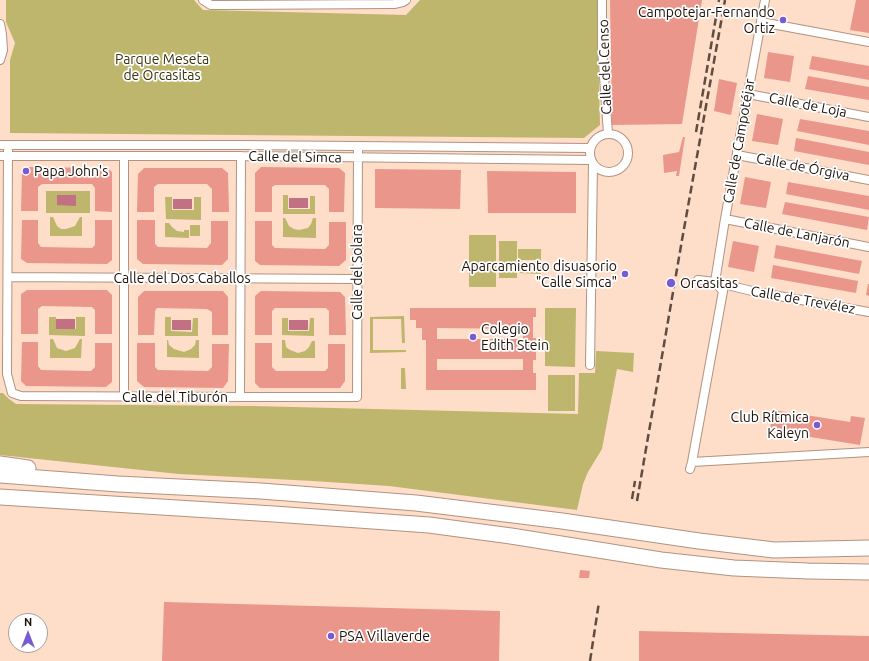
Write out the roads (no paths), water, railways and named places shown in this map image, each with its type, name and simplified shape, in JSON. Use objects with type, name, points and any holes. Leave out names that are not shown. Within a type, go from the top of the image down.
[{"type":"highway","points":[[0,464],[78,474],[118,484]]},
{"type":"highway","points":[[0,475],[118,484],[261,491],[416,503],[774,550],[869,548]]},
{"type":"highway","points":[[0,497],[429,525],[511,536],[661,560],[734,568],[869,572]]},
{"type":"highway","points":[[0,504],[55,500]]},
{"type":"street","points":[[203,0],[211,4],[222,5],[394,4],[406,0]]},
{"type":"street","name":"Calle del Censo","points":[[602,0],[602,48],[608,134]]},
{"type":"street","name":"Calle de Campotéjar","points":[[714,282],[765,0]]},
{"type":"street","points":[[761,22],[869,42]]},
{"type":"street","points":[[0,24],[3,50],[0,60]]},
{"type":"street","name":"Calle de Loja","points":[[748,94],[869,117]]},
{"type":"street","points":[[590,365],[592,162],[590,148],[594,141],[600,136],[608,134]]},
{"type":"street","name":"Calle del Simca","points":[[4,156],[241,156],[592,162],[597,168],[607,172],[613,172],[626,164],[629,156],[626,143],[615,134],[608,134]]},
{"type":"street","points":[[4,145],[8,276]]},
{"type":"street","name":"Calle del Simca","points":[[4,145],[590,148]]},
{"type":"street","name":"Calle del Solara","points":[[357,398],[358,146]]},
{"type":"street","name":"Calle de Órgiva","points":[[737,155],[869,180]]},
{"type":"street","points":[[240,397],[241,156]]},
{"type":"street","points":[[124,157],[124,397]]},
{"type":"street","name":"Calle de Lanjarón","points":[[725,219],[869,247]]},
{"type":"street","name":"Calle del Dos Caballos","points":[[8,276],[357,279]]},
{"type":"street","name":"Calle del Tiburón","points":[[8,276],[6,374],[12,393],[21,396],[357,398]]},
{"type":"street","points":[[698,280],[714,282],[723,291],[691,466],[869,452]]},
{"type":"street","name":"Calle de Trevélez","points":[[714,282],[756,292],[869,312]]},
{"type":"railway","points":[[696,132],[719,0]]},
{"type":"railway","points":[[637,501],[725,0]]},
{"type":"railway","points":[[632,499],[635,481]]},
{"type":"railway","points":[[590,661],[599,602]]},
{"type":"place","name":"Campotejar-Fernando Ortiz","points":[[783,20]]},
{"type":"place","name":"Papa John's","points":[[26,171]]},
{"type":"place","name":"Aparcamiento disuasorio \"Calle Simca\"","points":[[625,274]]},
{"type":"place","name":"Orcasitas","points":[[671,283]]},
{"type":"place","name":"Colegio Edith Stein","points":[[473,337]]},
{"type":"place","name":"Club Rítmica Kaleyn","points":[[817,425]]},
{"type":"place","name":"PSA Villaverde","points":[[331,636]]},
{"type":"park label","name":"Parque Meseta de Orcasitas","points":[[162,68]]}]
